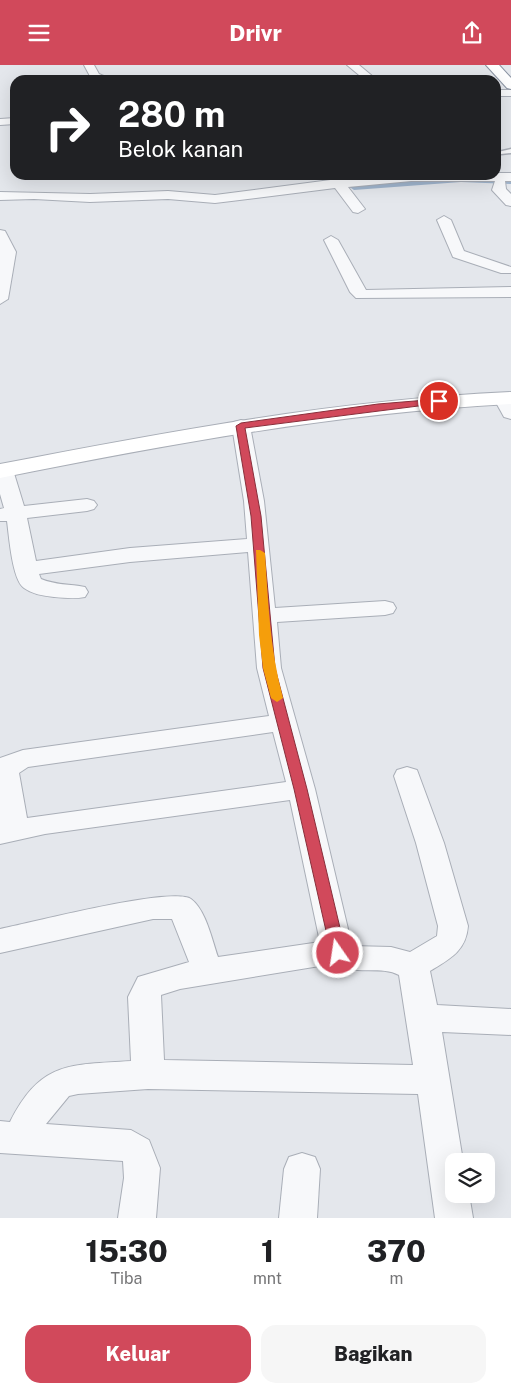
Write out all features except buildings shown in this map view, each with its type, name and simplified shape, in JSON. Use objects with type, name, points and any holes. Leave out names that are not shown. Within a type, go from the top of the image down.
[{"type":"main road","points":[[492,65],[511,85]]},
{"type":"main road","points":[[501,65],[511,75]]},
{"type":"main road","points":[[2,470],[241,426],[403,404],[508,403]]},
{"type":"street","points":[[352,65],[365,75]]},
{"type":"street","points":[[4,200],[29,198],[87,202],[180,198],[214,201],[410,180],[507,181]]},
{"type":"street","points":[[507,181],[499,190],[511,202]]},
{"type":"street","points":[[341,186],[358,209]]},
{"type":"street","points":[[331,241],[358,292],[362,295],[511,291],[509,270],[458,254],[444,220]]},
{"type":"street","points":[[0,237],[7,244],[9,252],[0,299]]},
{"type":"street","points":[[241,426],[254,501],[265,615],[264,635],[269,668],[301,789],[338,951],[344,957],[397,961],[412,967],[416,974],[454,1218]]},
{"type":"street","points":[[2,470],[8,514],[31,583],[36,587],[77,592]]},
{"type":"street","points":[[8,514],[87,505]]},
{"type":"street","points":[[26,569],[130,555],[259,545]]},
{"type":"street","points":[[265,615],[385,608]]},
{"type":"street","points":[[284,722],[183,735],[23,759],[14,762],[9,765],[6,773],[8,832],[45,824],[301,789]]},
{"type":"street","points":[[408,776],[430,843],[453,926],[452,938],[448,944],[412,967]]},
{"type":"street","points":[[0,941],[152,908],[180,907],[188,917],[208,972]]},
{"type":"street","points":[[148,1074],[144,997],[146,989],[159,981],[338,951]]},
{"type":"street","points":[[423,1018],[511,1022]]},
{"type":"street","points":[[10,1138],[53,1090],[66,1081],[148,1074],[432,1080]]},
{"type":"street","points":[[10,1138],[131,1146],[137,1149],[142,1161],[137,1218]]},
{"type":"street","points":[[298,1218],[302,1169]]},
{"type":"lane","points":[[501,152],[511,151]]},
{"type":"waterway","points":[[354,186],[446,180]]},
{"type":"waterway","points":[[486,180],[511,181]]},
{"type":"slow traffic","points":[[260,553],[265,615],[264,635],[269,668],[277,698]]},
{"type":"route","points":[[338,953],[301,789],[269,668],[264,635],[265,615],[256,516],[241,426],[378,407],[439,401]]}]
